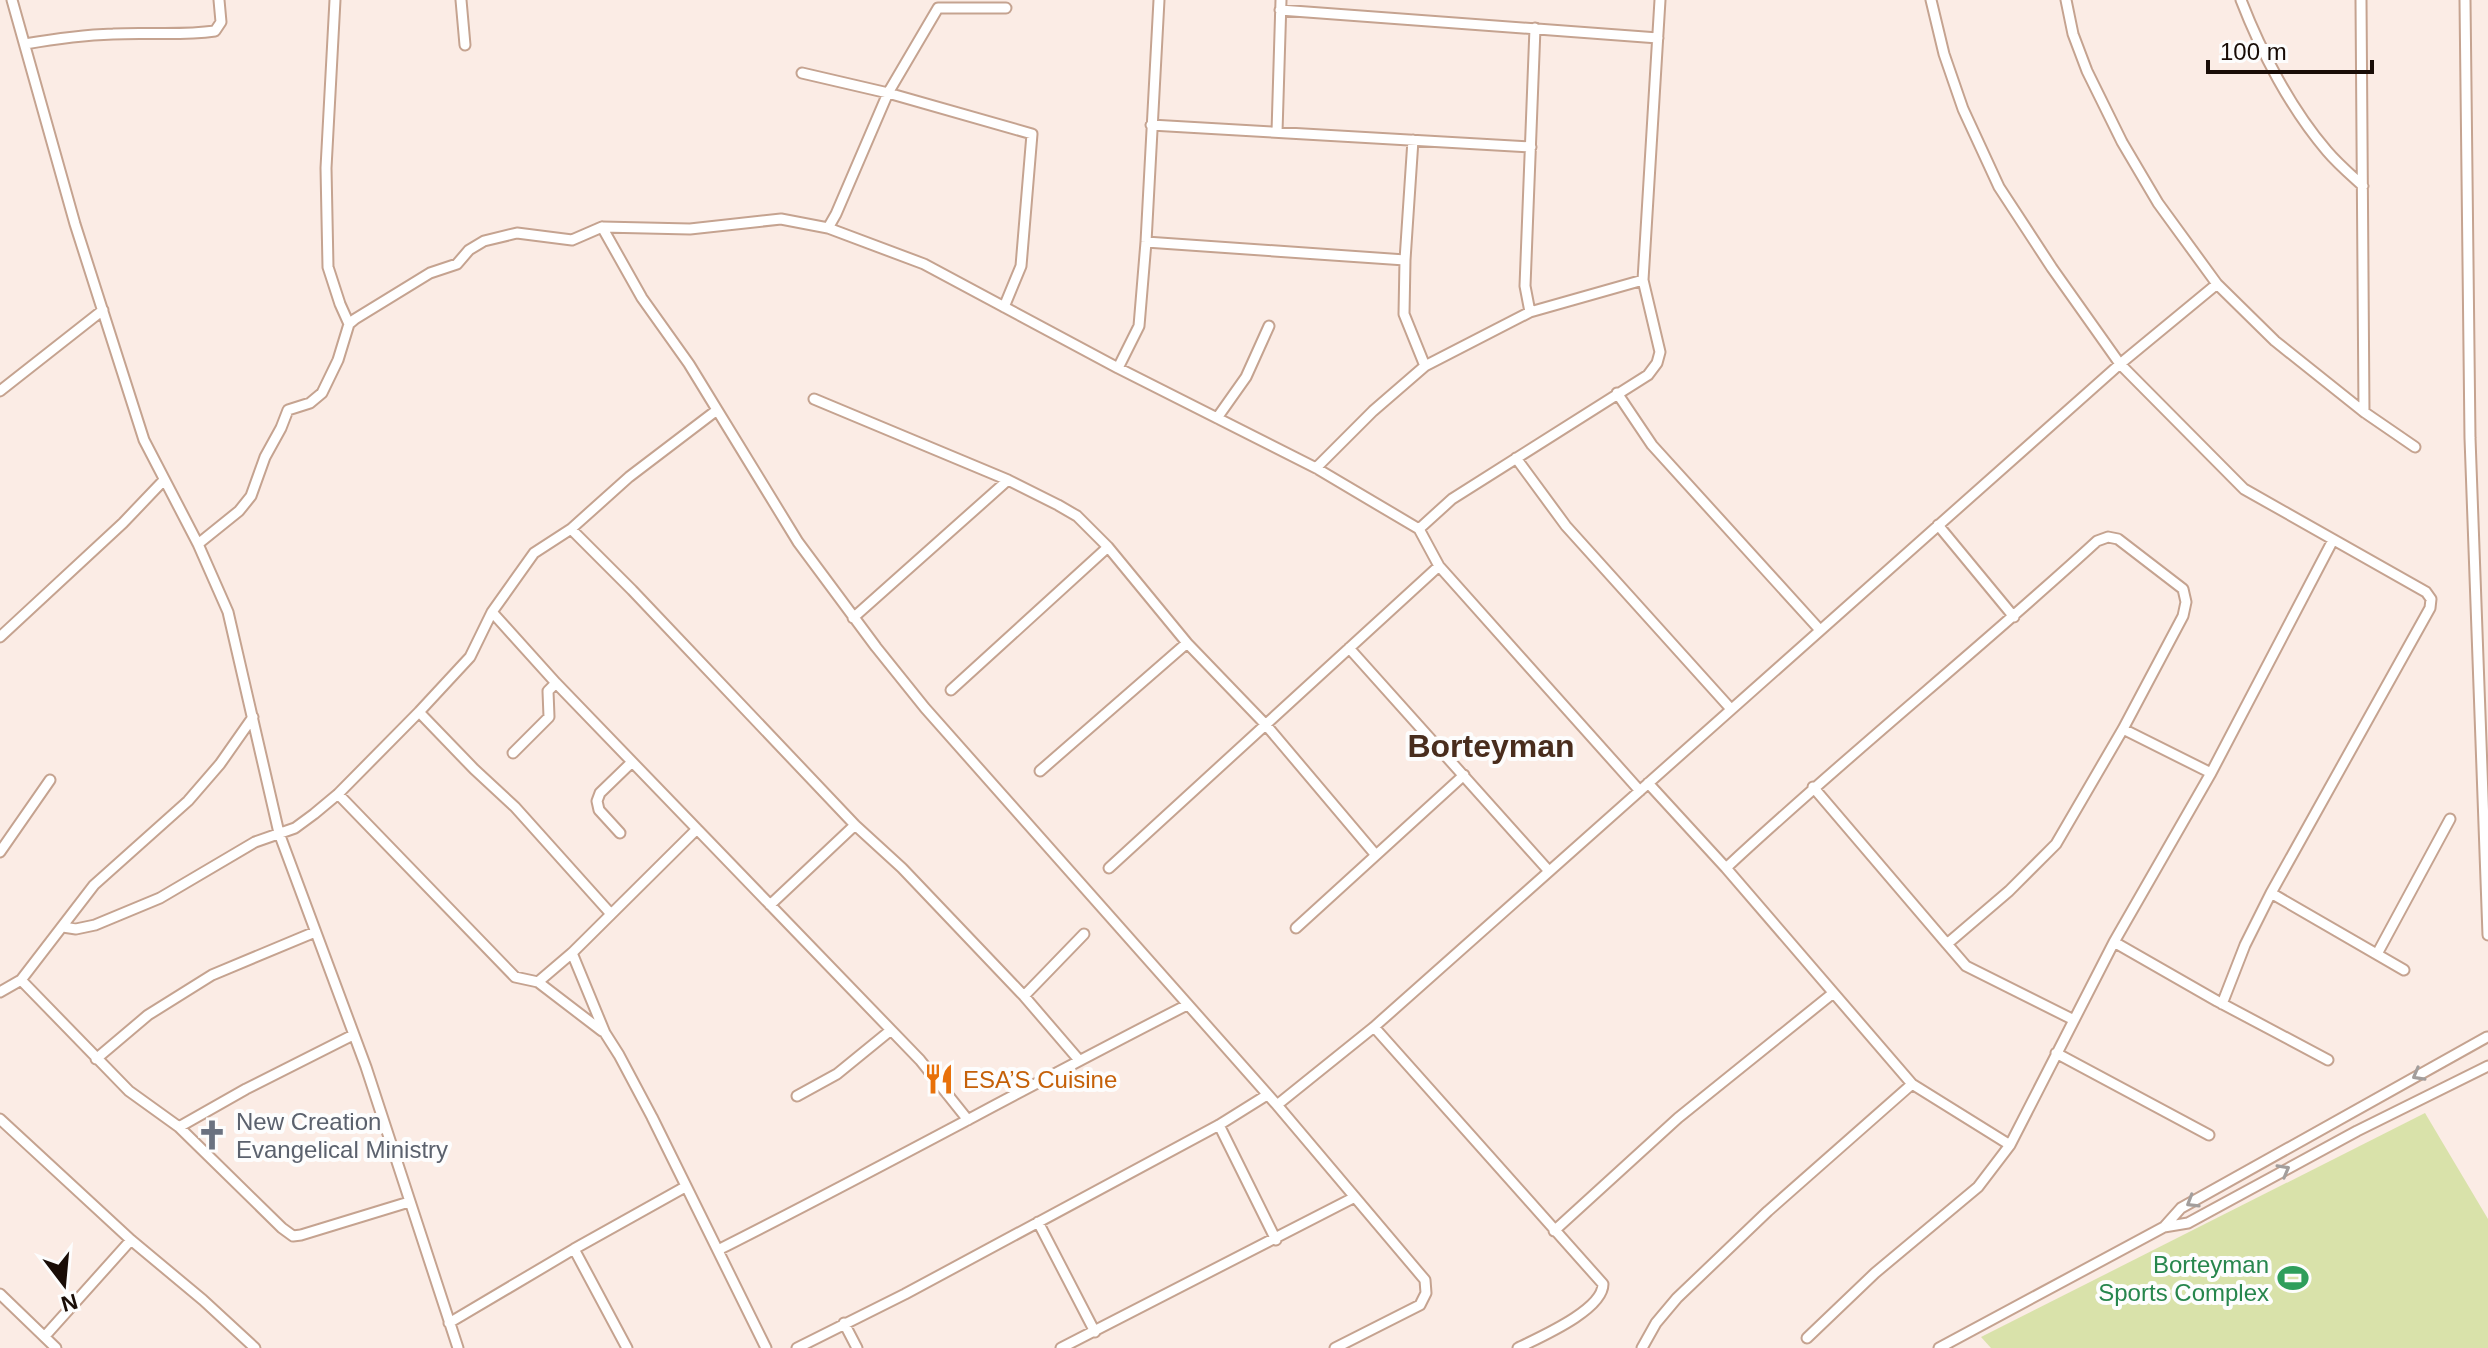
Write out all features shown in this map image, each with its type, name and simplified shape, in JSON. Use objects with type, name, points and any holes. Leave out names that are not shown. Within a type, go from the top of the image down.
[{"type":"street","points":[[12,0],[75,224],[144,440],[198,544],[228,612],[279,833],[366,1067],[458,1348]]},
{"type":"street","points":[[25,44],[69,37],[182,35],[215,31],[221,22],[219,0]]},
{"type":"street","points":[[335,0],[326,168],[328,267],[349,324]]},
{"type":"street","points":[[461,0],[465,45]]},
{"type":"street","points":[[1118,368],[1139,326],[1159,0]]},
{"type":"street","points":[[1419,529],[1452,499],[1648,375],[1657,363],[1660,352],[1643,280],[1660,0]]},
{"type":"street","points":[[1931,0],[1944,54],[1963,109],[1999,187],[2120,364],[2244,489],[2426,592],[2431,599],[2430,608],[2271,893],[2245,945],[2222,1004]]},
{"type":"street","points":[[2066,0],[2073,34],[2087,71],[2122,142],[2158,203],[2217,284],[2275,341],[2364,412],[2415,447]]},
{"type":"street","points":[[2241,0],[2260,46],[2310,128],[2328,153],[2363,186]]},
{"type":"street","points":[[2361,0],[2364,412]]},
{"type":"street","points":[[2465,0],[2470,438],[2488,935]]},
{"type":"street","points":[[1277,132],[1281,5],[1658,38]]},
{"type":"street","points":[[828,228],[888,93],[938,8],[1006,8]]},
{"type":"street","points":[[1530,312],[1525,286],[1535,28]]},
{"type":"street","points":[[802,73],[888,93],[1032,134],[1021,266],[1004,307]]},
{"type":"street","points":[[1151,125],[1531,147]]},
{"type":"street","points":[[1413,140],[1404,314],[1425,366]]},
{"type":"street","points":[[198,544],[239,511],[251,496],[265,457],[288,410],[310,403],[322,393],[330,381],[349,324],[430,273],[457,264],[469,250],[484,241],[517,233],[572,240],[602,227],[690,229],[781,219],[828,228],[924,264],[1118,368],[1316,468],[1419,529],[1439,566],[1644,787],[1726,868],[1912,1084],[2010,1145]]},
{"type":"street","points":[[602,227],[642,298],[689,364],[798,542],[853,618],[925,708],[1277,1105],[1425,1280],[1426,1293],[1420,1305],[1335,1348]]},
{"type":"street","points":[[1146,242],[1405,260]]},
{"type":"street","points":[[1316,468],[1373,411],[1425,366],[1530,312],[1643,280]]},
{"type":"street","points":[[1277,1105],[1374,1027],[2120,364],[2217,284]]},
{"type":"street","points":[[0,391],[103,310]]},
{"type":"street","points":[[1217,418],[1246,377],[1269,326]]},
{"type":"street","points":[[1617,393],[1652,445],[1820,630]]},
{"type":"street","points":[[814,399],[1008,480],[1077,516],[1108,547],[1187,643],[1266,725],[1375,854]]},
{"type":"street","points":[[63,927],[76,929],[95,925],[142,906],[255,842],[295,828],[338,794],[470,657],[492,612],[534,553],[571,529],[629,477],[717,410]]},
{"type":"street","points":[[1516,458],[1566,526],[1731,709]]},
{"type":"street","points":[[0,637],[123,523],[164,480]]},
{"type":"street","points":[[853,618],[1008,480]]},
{"type":"street","points":[[1938,525],[2014,617]]},
{"type":"street","points":[[571,529],[855,825],[902,868],[1024,996],[1079,1060]]},
{"type":"street","points":[[1726,868],[1813,787],[2014,617],[2097,541],[2108,537],[2118,539],[2183,589],[2186,602],[2183,616],[2123,729],[2056,844],[2009,891],[1947,944]]},
{"type":"street","points":[[1807,1338],[1875,1273],[1978,1187],[2010,1145],[2114,942],[2211,773],[2333,540]]},
{"type":"street","points":[[951,690],[1108,547]]},
{"type":"street","points":[[1109,868],[1439,566]]},
{"type":"street","points":[[492,612],[556,683],[920,1060],[968,1120]]},
{"type":"street","points":[[1040,771],[1187,643]]},
{"type":"street","points":[[1349,648],[1548,870]]},
{"type":"street","points":[[513,753],[549,717],[548,691],[556,683]]},
{"type":"street","points":[[419,712],[515,807],[611,914]]},
{"type":"street","points":[[0,992],[21,980],[94,885],[188,801],[220,764],[253,717]]},
{"type":"street","points":[[2123,729],[2211,773]]},
{"type":"street","points":[[620,833],[599,810],[597,801],[600,793],[632,762]]},
{"type":"street","points":[[1296,928],[1464,775]]},
{"type":"street","points":[[0,852],[50,780]]},
{"type":"street","points":[[1813,787],[1966,966],[2074,1020]]},
{"type":"street","points":[[338,794],[515,977],[538,982],[605,1033]]},
{"type":"street","points":[[2377,954],[2450,819]]},
{"type":"street","points":[[770,905],[855,825]]},
{"type":"street","points":[[538,982],[572,953],[697,829]]},
{"type":"street","points":[[2271,893],[2404,970]]},
{"type":"street","points":[[96,1059],[148,1015],[212,975],[315,932]]},
{"type":"street","points":[[1024,996],[1084,934]]},
{"type":"street","points":[[2114,942],[2328,1060]]},
{"type":"street","points":[[572,953],[605,1033],[645,1104],[766,1348]]},
{"type":"street","points":[[21,980],[129,1091],[179,1127],[293,1236],[409,1202]]},
{"type":"street","points":[[1554,1231],[1678,1118],[1832,994]]},
{"type":"street","points":[[718,1250],[1187,1005]]},
{"type":"street","points":[[2164,1227],[2181,1208],[2487,1040],[2488,1025]]},
{"type":"street","points":[[1374,1027],[1600,1280],[1603,1289],[1600,1297],[1588,1308],[1518,1348]]},
{"type":"street","points":[[797,1096],[837,1074],[891,1030]]},
{"type":"street","points":[[179,1127],[353,1035]]},
{"type":"street","points":[[2056,1053],[2209,1135]]},
{"type":"street","points":[[1939,1348],[2164,1227],[2188,1223],[2357,1131],[2488,1066]]},
{"type":"street","points":[[1642,1348],[1656,1323],[1677,1298],[1768,1211],[1912,1084]]},
{"type":"street","points":[[797,1348],[905,1294],[1219,1125],[1267,1095]]},
{"type":"street","points":[[0,1119],[131,1240],[255,1348]]},
{"type":"street","points":[[1219,1125],[1276,1240]]},
{"type":"street","points":[[449,1323],[685,1187]]},
{"type":"street","points":[[1061,1348],[1355,1197]]},
{"type":"street","points":[[1038,1222],[1095,1332]]},
{"type":"street","points":[[45,1336],[131,1240]]},
{"type":"street","points":[[574,1249],[627,1348]]},
{"type":"street","points":[[0,1294],[56,1348]]},
{"type":"street","points":[[844,1323],[857,1348]]},
{"type":"green space","name":"Borteyman Sports Complex","points":[[2425,1113],[2488,1219],[2488,1348],[1991,1348],[1981,1337]]},
{"type":"place","name":"ESA’S Cuisine","points":[[939,1079]]},
{"type":"place","name":"New Creation Evangelical Ministry","points":[[212,1135]]},
{"type":"place","name":"Borteyman Sports Complex","points":[[2293,1278]]},
{"type":"district","name":"Borteyman","points":[[1491,746]]}]
